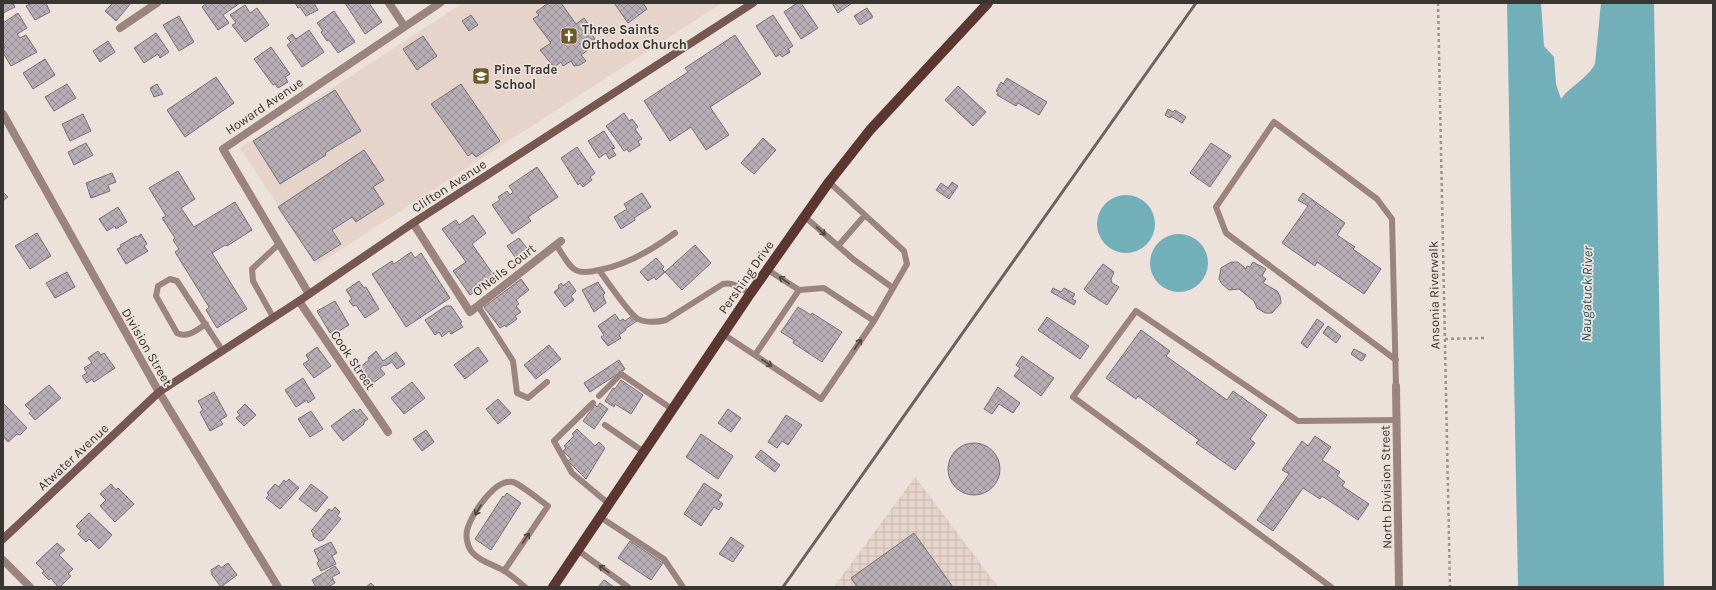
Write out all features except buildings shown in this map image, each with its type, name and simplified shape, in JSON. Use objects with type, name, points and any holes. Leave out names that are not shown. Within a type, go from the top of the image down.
[{"type":"main road","name":"Clifton Avenue","points":[[160,392],[299,301],[413,223],[753,3]]},
{"type":"main road","name":"Pershing Drive","points":[[553,587],[750,294],[829,182],[870,130],[988,3]]},
{"type":"main road","name":"Atwater Avenue","points":[[3,539],[160,392]]},
{"type":"street","points":[[120,28],[157,3]]},
{"type":"street","points":[[389,3],[404,26]]},
{"type":"street","name":"Howard Avenue","points":[[308,294],[223,149],[440,3]]},
{"type":"street","name":"Division Street","points":[[3,114],[5,126],[160,392],[278,587]]},
{"type":"street","name":"O'Neils Court","points":[[413,223],[470,312],[559,243]]},
{"type":"street","name":"Cook Street","points":[[299,301],[388,432]]},
{"type":"street","name":"North Division Street","points":[[1396,386],[1399,587]]},
{"type":"street","points":[[3,560],[30,587]]},
{"type":"lane","points":[[1396,360],[1226,233],[1216,207],[1274,122],[1377,199],[1392,219],[1396,360],[1396,386]]},
{"type":"lane","points":[[723,334],[820,399],[874,321],[907,264],[904,252],[829,182]]},
{"type":"lane","points":[[838,246],[866,215]]},
{"type":"lane","points":[[804,216],[853,259],[893,288]]},
{"type":"lane","points":[[559,243],[577,271],[586,274],[620,264],[653,249],[675,232]]},
{"type":"lane","points":[[273,317],[253,281],[252,269],[279,244]]},
{"type":"lane","points":[[599,270],[634,315],[642,321],[656,322],[666,320],[723,284],[729,283],[739,286],[750,294]]},
{"type":"lane","points":[[768,270],[799,290],[824,288],[874,321]]},
{"type":"lane","points":[[206,324],[188,335],[181,335],[177,333],[156,296],[158,286],[170,280],[177,281],[206,324],[222,350]]},
{"type":"lane","points":[[755,355],[799,290]]},
{"type":"lane","points":[[478,306],[513,361],[517,393],[528,398],[547,382]]},
{"type":"lane","points":[[1331,587],[1073,397],[1136,311],[1298,421],[1397,420]]},
{"type":"lane","points":[[599,396],[621,374],[672,409]]},
{"type":"lane","points":[[593,403],[554,442],[572,473],[609,504]]},
{"type":"lane","points":[[605,425],[644,452]]},
{"type":"lane","points":[[504,571],[548,506],[514,482],[506,482],[496,486],[487,496],[468,528],[466,535],[472,551],[482,560],[504,571],[525,587]]},
{"type":"lane","points":[[600,517],[664,559],[683,587]]},
{"type":"lane","points":[[579,550],[628,587]]},
{"type":"path","name":"Ansonia Riverwalk","points":[[1438,3],[1450,587]]},
{"type":"path","points":[[1445,339],[1484,338]]},
{"type":"shaded area","name":"Pine Trade School","points":[[463,3],[722,3],[317,265],[240,148]]},
{"type":"shaded area","points":[[915,477],[998,587],[834,587]]},
{"type":"water","name":"Naugatuck River","points":[[1507,3],[1541,3],[1544,46],[1554,57],[1556,84],[1561,99],[1588,74],[1595,64],[1601,3],[1654,3],[1664,587],[1518,587]]},
{"type":"water","points":[[1126,195],[1137,197],[1147,203],[1153,213],[1155,224],[1153,235],[1147,245],[1137,251],[1126,253],[1115,251],[1105,245],[1099,235],[1097,224],[1099,213],[1105,203],[1115,197]]},
{"type":"water","points":[[1179,234],[1190,236],[1200,242],[1206,252],[1208,263],[1206,274],[1200,284],[1190,290],[1179,292],[1168,290],[1158,284],[1152,274],[1150,263],[1152,252],[1158,242],[1168,236]]},
{"type":"railway","points":[[783,587],[1196,3]]},
{"type":"place","name":"Three Saints Orthodox Church","points":[[569,36]]},
{"type":"place","name":"Pine Trade School","points":[[481,76]]}]
